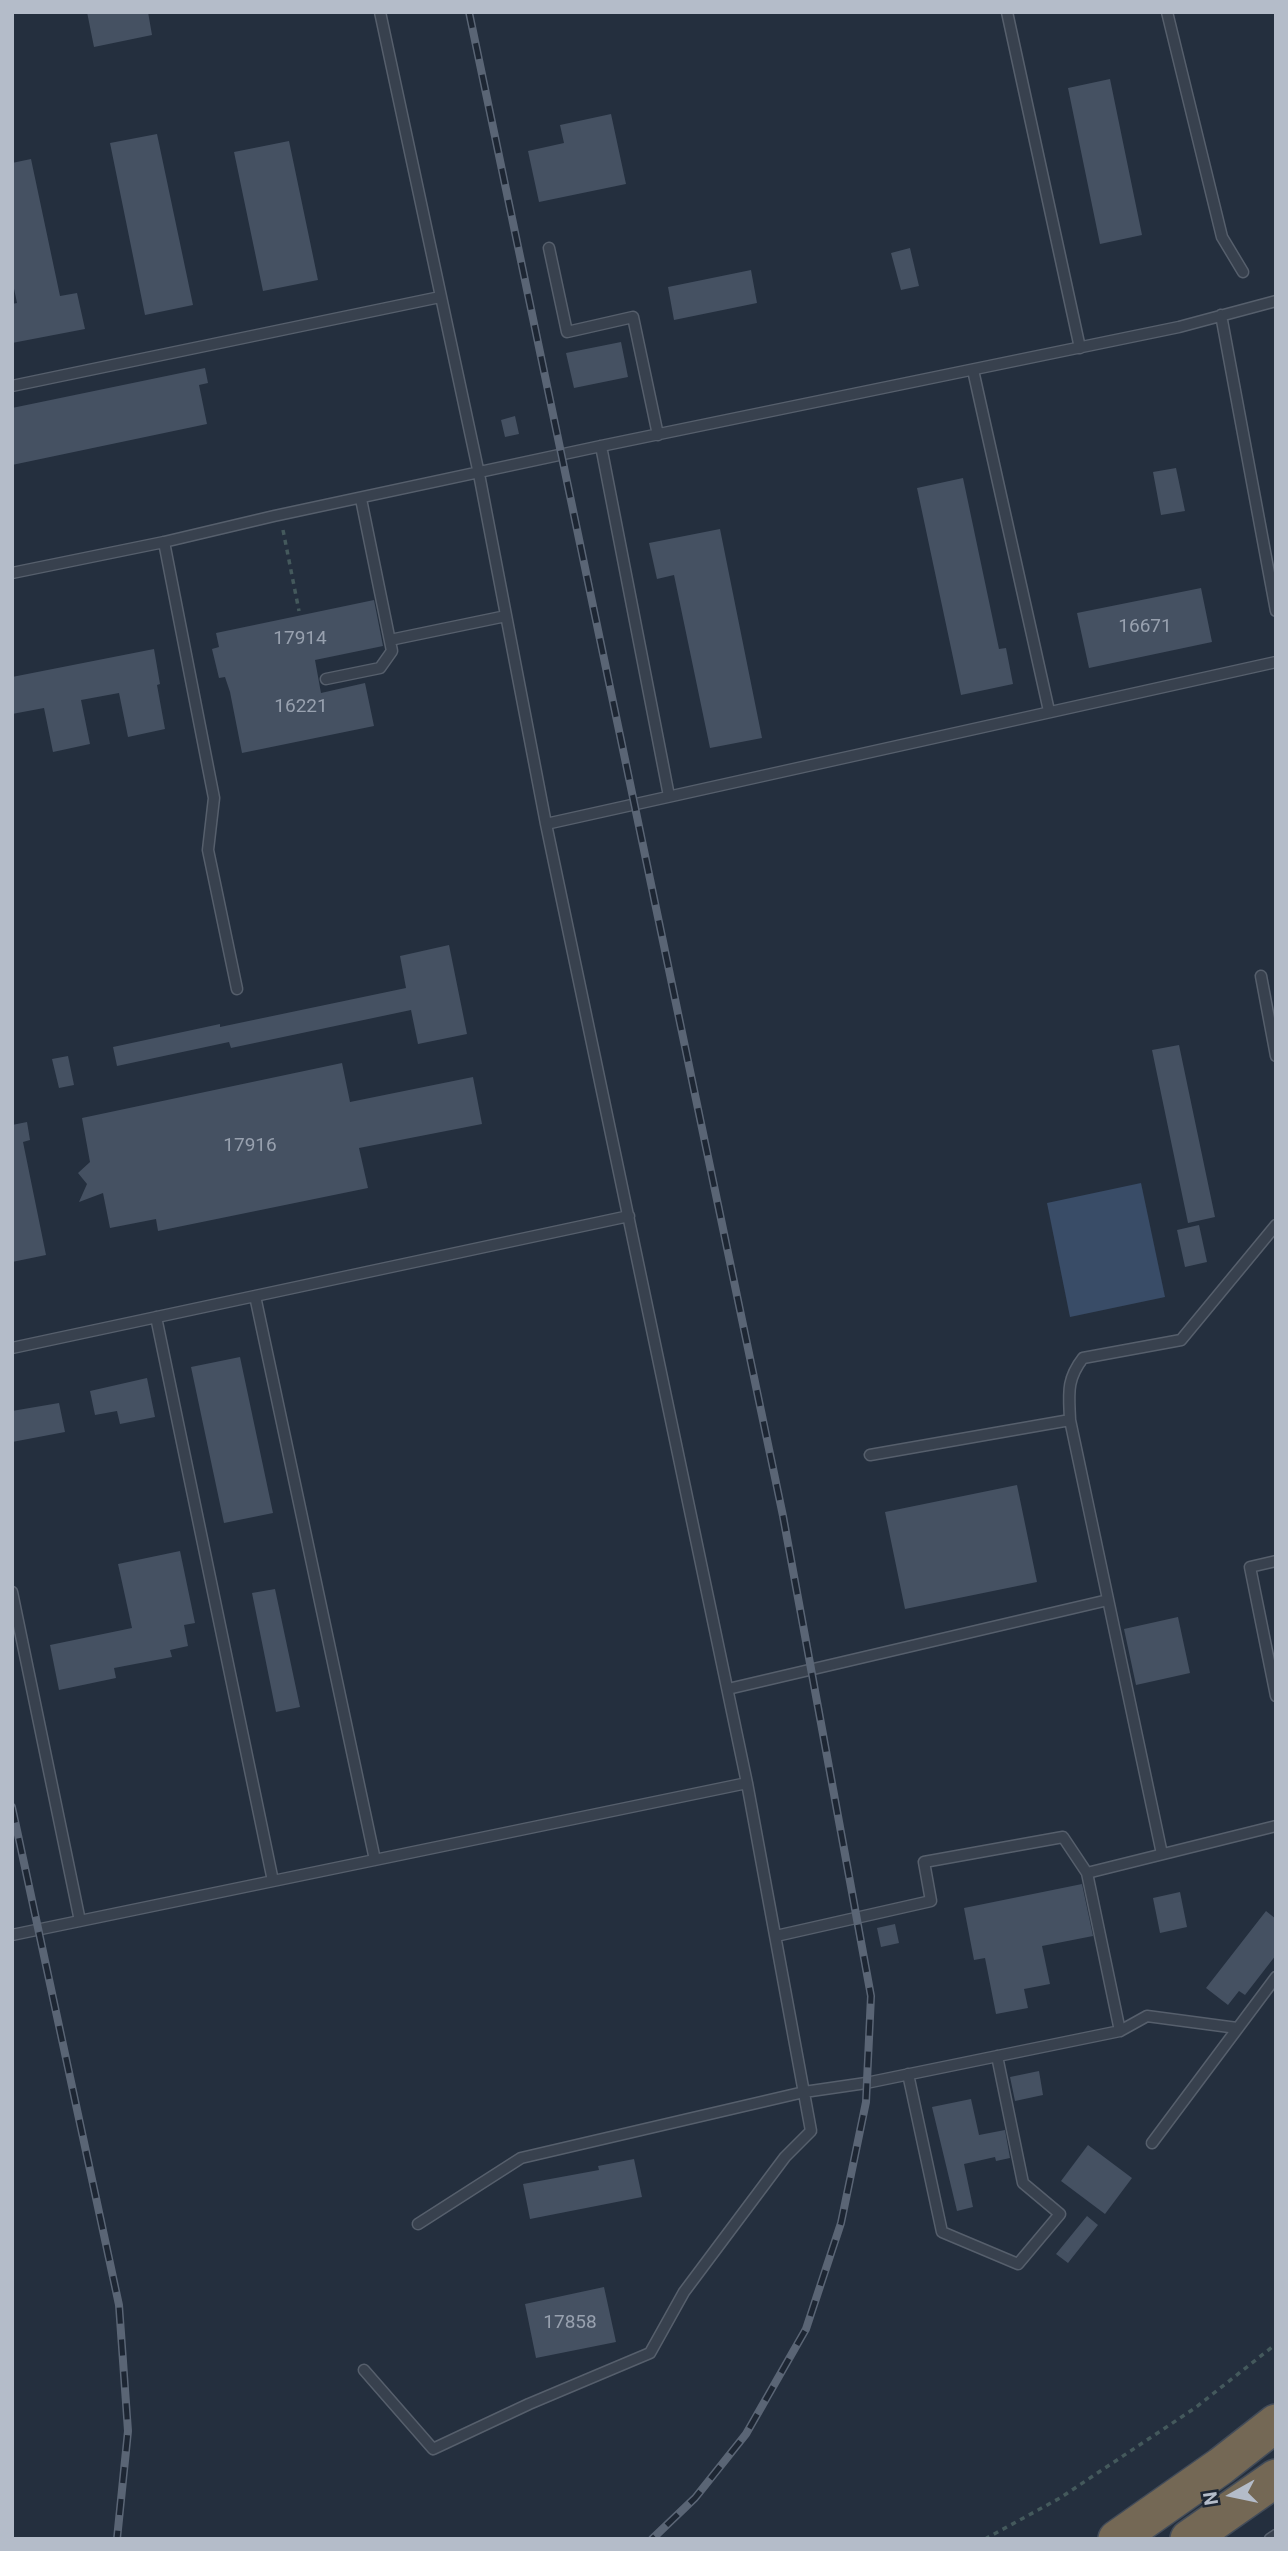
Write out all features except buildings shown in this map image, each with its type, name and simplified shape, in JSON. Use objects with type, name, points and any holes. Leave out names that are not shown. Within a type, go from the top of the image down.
[{"type":"highway","points":[[1117,2539],[1221,2466],[1276,2423]]},
{"type":"highway","points":[[1189,2539],[1276,2478]]},
{"type":"lane","points":[[364,2370],[433,2449],[650,2353],[684,2292],[785,2157],[811,2131],[728,1689],[547,824],[479,474],[380,12]]},
{"type":"lane","points":[[1007,12],[1080,348]]},
{"type":"lane","points":[[1167,12],[1222,237],[1243,272]]},
{"type":"lane","points":[[549,248],[567,332],[633,317],[658,435]]},
{"type":"lane","points":[[12,386],[440,297]]},
{"type":"lane","points":[[12,573],[601,446],[1179,327],[1276,301]]},
{"type":"lane","points":[[1221,315],[1276,611]]},
{"type":"lane","points":[[973,370],[1049,711]]},
{"type":"lane","points":[[601,446],[669,796]]},
{"type":"lane","points":[[326,679],[380,668],[392,651],[361,499]]},
{"type":"lane","points":[[164,542],[214,799],[208,850],[237,989]]},
{"type":"lane","points":[[390,640],[506,616]]},
{"type":"lane","points":[[547,824],[1276,662]]},
{"type":"lane","points":[[1261,976],[1276,1056]]},
{"type":"lane","points":[[12,1348],[629,1216]]},
{"type":"lane","points":[[1162,1854],[1070,1420],[1069,1390],[1073,1371],[1083,1358],[1181,1340],[1276,1225]]},
{"type":"lane","points":[[255,1296],[375,1860]]},
{"type":"lane","points":[[156,1317],[273,1881]]},
{"type":"lane","points":[[870,1455],[1070,1420]]},
{"type":"lane","points":[[1276,1561],[1250,1567],[1276,1696]]},
{"type":"lane","points":[[12,1592],[80,1921]]},
{"type":"lane","points":[[728,1689],[1108,1600]]},
{"type":"lane","points":[[12,1935],[747,1783]]},
{"type":"lane","points":[[1087,1873],[1276,1826]]},
{"type":"lane","points":[[775,1936],[931,1901],[924,1862],[1063,1837],[1087,1873],[1119,2031]]},
{"type":"lane","points":[[1152,2143],[1276,1978]]},
{"type":"lane","points":[[418,2224],[522,2158],[804,2092],[908,2074],[1119,2031],[1147,2016],[1237,2028]]},
{"type":"lane","points":[[908,2074],[942,2232],[1018,2264],[1060,2214],[1023,2183],[998,2056]]},
{"type":"lane","points":[[1270,2539],[1276,2535]]},
{"type":"path","points":[[283,530],[299,611]]},
{"type":"path","points":[[985,2539],[1060,2498],[1195,2408],[1276,2344]]},
{"type":"water","points":[[1141,1183],[1165,1297],[1070,1317],[1047,1203]]},
{"type":"railway","points":[[469,12],[783,1516],[871,1996],[866,2102],[841,2223],[806,2329],[746,2434],[695,2498],[652,2539]]},
{"type":"railway","points":[[12,1807],[119,2305],[128,2431],[117,2539]]}]
